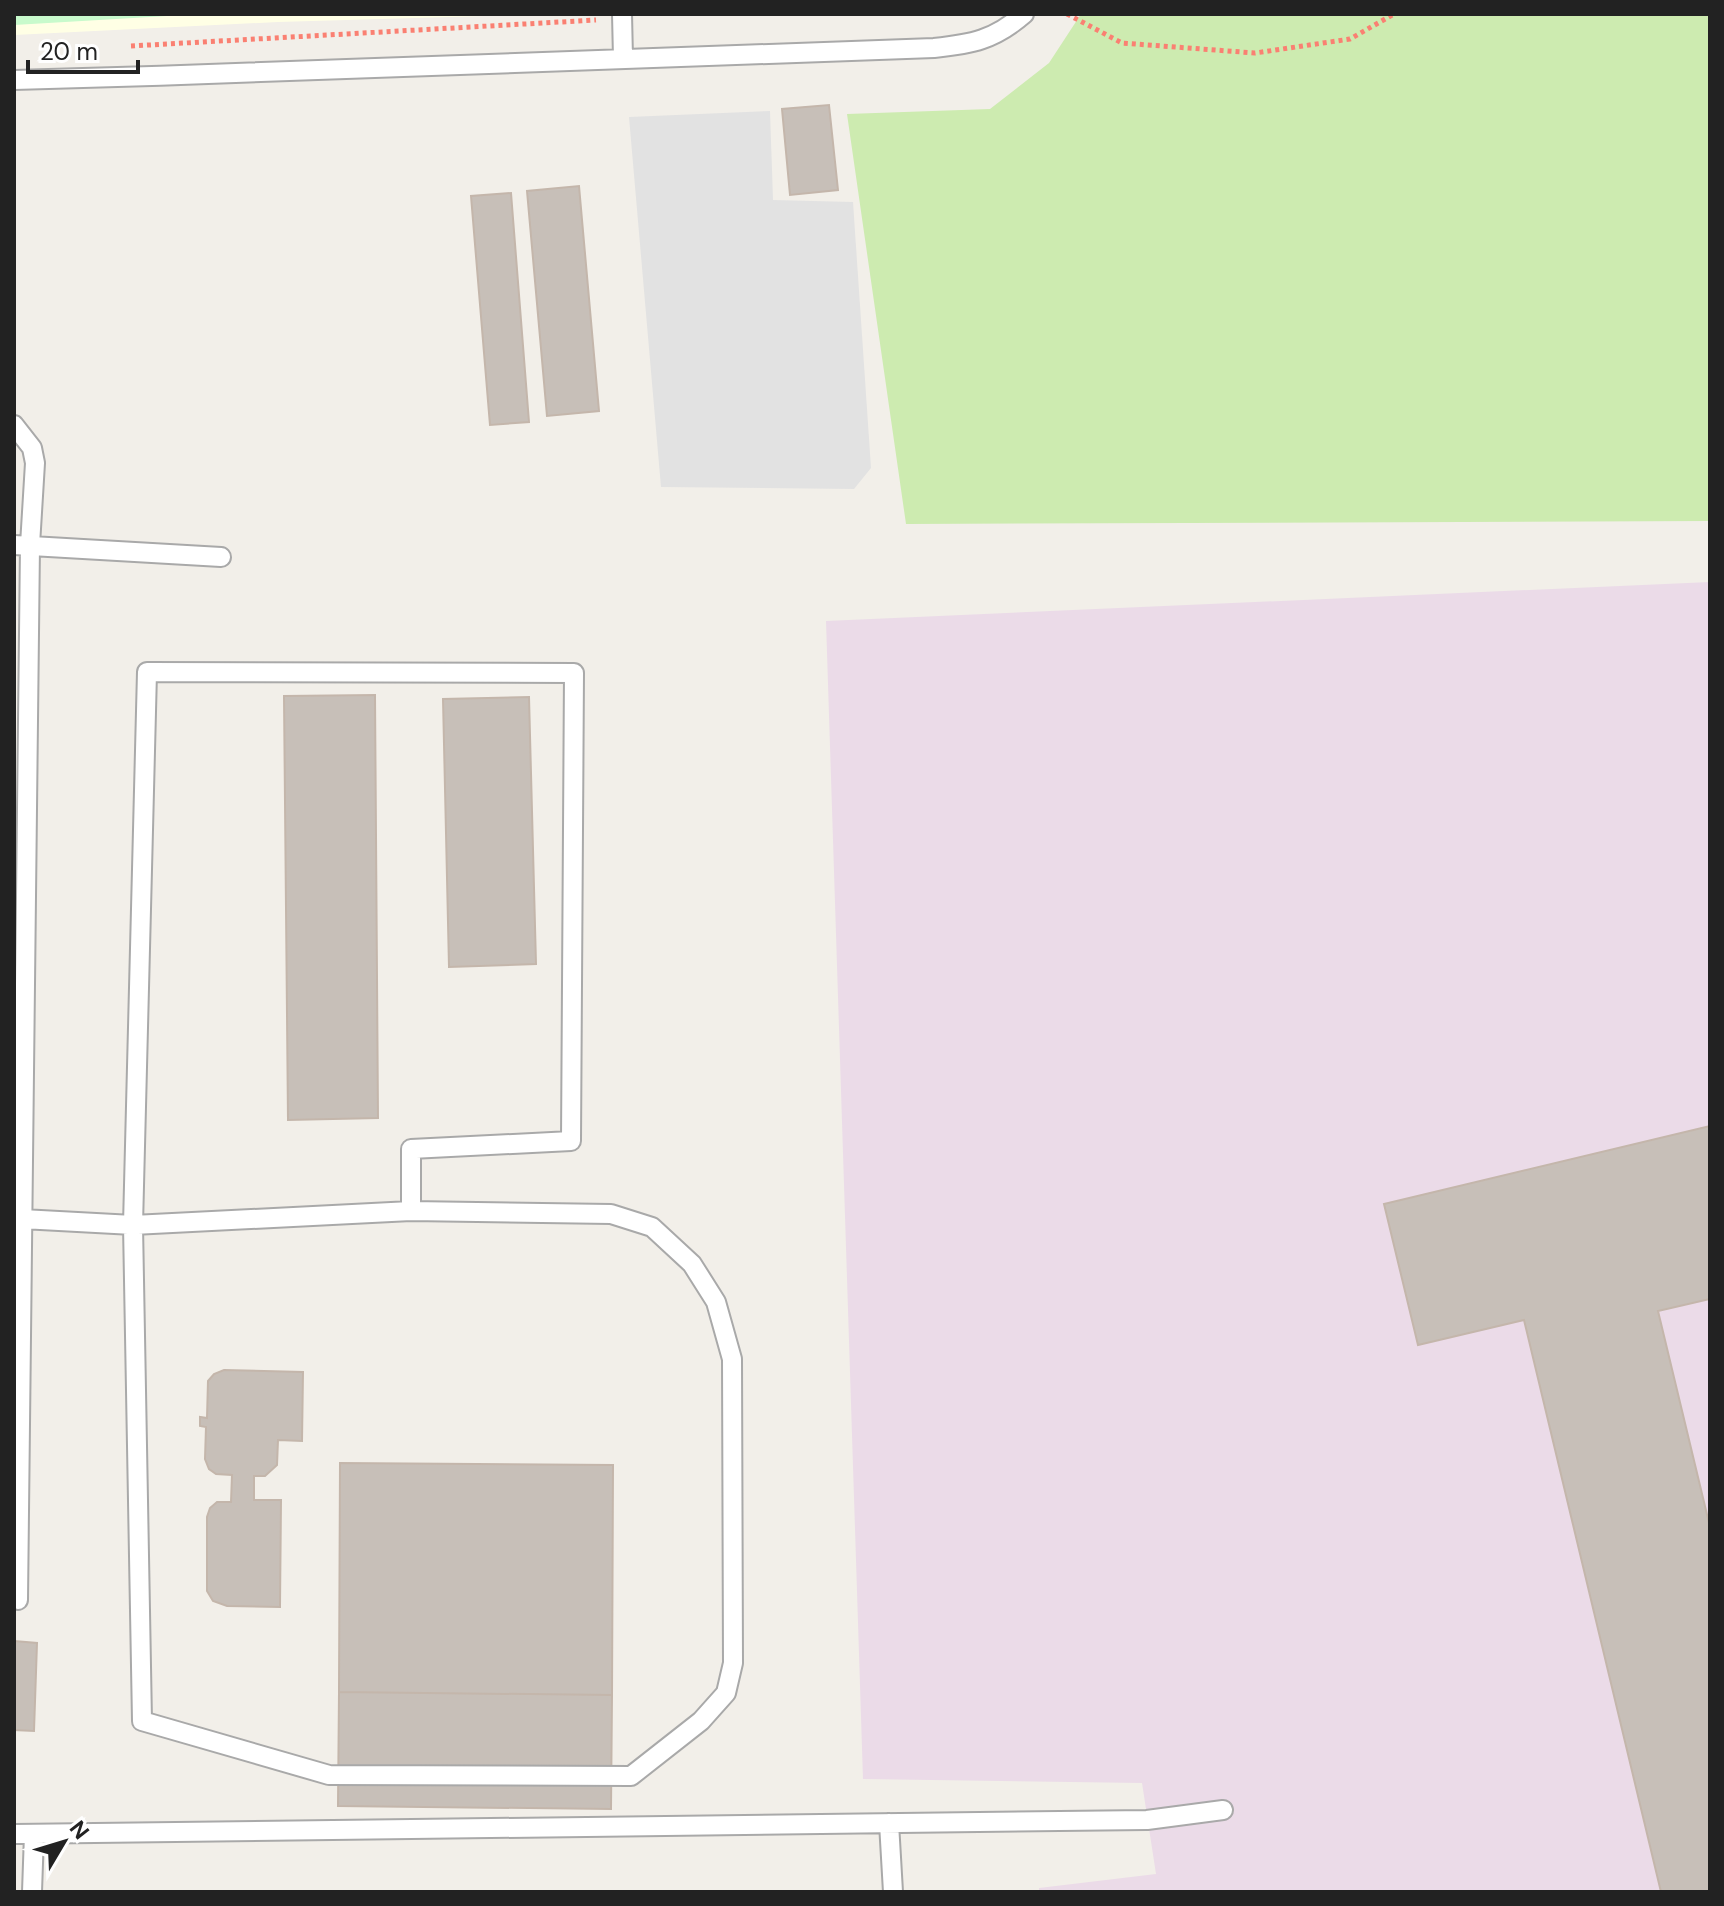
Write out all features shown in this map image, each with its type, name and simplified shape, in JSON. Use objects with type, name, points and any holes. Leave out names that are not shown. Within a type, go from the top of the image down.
[{"type":"lane","points":[[14,80],[934,48],[976,43],[1012,25],[1024,14]]},
{"type":"lane","points":[[622,16],[623,58]]},
{"type":"lane","points":[[14,425],[32,448],[35,463],[22,545],[22,1219],[18,1600]]},
{"type":"lane","points":[[22,545],[221,557]]},
{"type":"lane","points":[[22,1219],[133,1225],[411,1211],[611,1214],[652,1227],[692,1264],[716,1302],[732,1359],[733,1663],[726,1693],[701,1721],[631,1776],[329,1775],[142,1721],[133,1225],[147,672],[574,673],[571,1141],[411,1149],[411,1211]]},
{"type":"lane","points":[[14,1834],[1147,1820],[1223,1810]]},
{"type":"lane","points":[[889,1823],[893,1892]]},
{"type":"lane","points":[[32,1892],[34,1834]]},
{"type":"path","points":[[1067,14],[1122,43],[1255,53],[1350,39],[1394,14]]},
{"type":"path","points":[[123,46],[622,16]]},
{"type":"shaded area","points":[[14,14],[557,14],[278,22],[14,35]]},
{"type":"shaded area","points":[[770,111],[773,200],[853,202],[871,468],[854,489],[661,487],[629,117]]},
{"type":"shaded area","points":[[1710,582],[1710,1892],[1039,1892],[1039,1888],[1156,1874],[1142,1783],[863,1779],[826,621]]},
{"type":"green space","points":[[14,14],[201,14],[14,25]]},
{"type":"green space","points":[[1081,14],[1710,14],[1710,521],[906,524],[847,114],[990,109],[1049,63]]},
{"type":"building","points":[[829,105],[838,190],[790,195],[782,109]]},
{"type":"building","points":[[579,186],[599,411],[547,416],[527,191]]},
{"type":"building","points":[[511,193],[529,422],[490,425],[471,196]]},
{"type":"building","points":[[375,695],[378,1118],[288,1120],[284,696]]},
{"type":"building","points":[[529,697],[536,964],[449,967],[443,699]]},
{"type":"building","points":[[1710,1126],[1710,1299],[1658,1311],[1710,1527],[1710,1892],[1661,1892],[1524,1320],[1418,1345],[1384,1204]]},
{"type":"building","points":[[224,1370],[303,1372],[302,1441],[278,1440],[277,1465],[265,1476],[254,1476],[254,1500],[281,1500],[280,1607],[227,1606],[213,1601],[207,1591],[207,1517],[210,1508],[217,1502],[231,1502],[232,1475],[216,1474],[209,1469],[205,1459],[206,1427],[200,1426],[200,1417],[207,1418],[208,1381]]},
{"type":"building","points":[[340,1463],[613,1465],[612,1695],[339,1692]]},
{"type":"building","points":[[14,1641],[37,1643],[34,1731],[14,1730]]},
{"type":"building","points":[[339,1692],[612,1695],[611,1809],[338,1806]]}]
